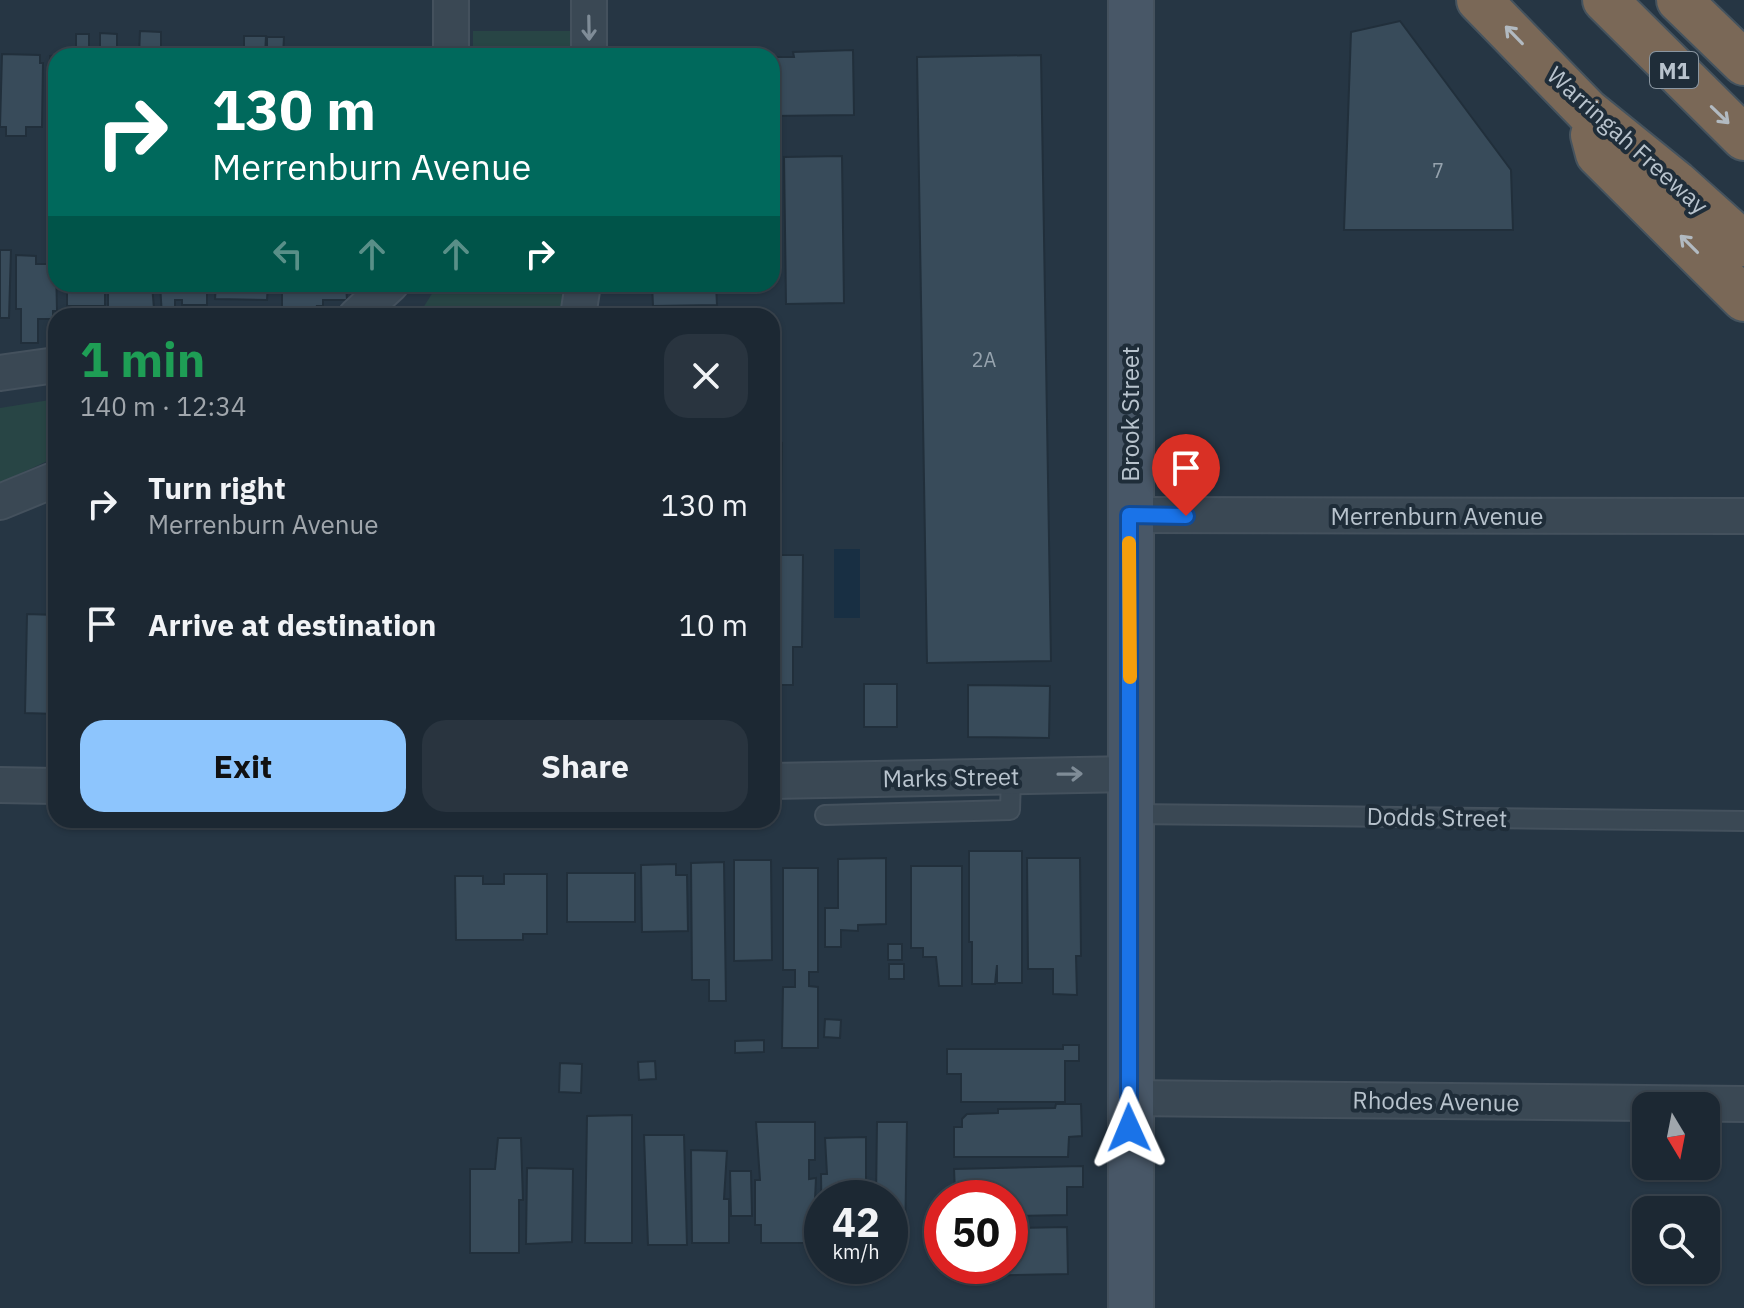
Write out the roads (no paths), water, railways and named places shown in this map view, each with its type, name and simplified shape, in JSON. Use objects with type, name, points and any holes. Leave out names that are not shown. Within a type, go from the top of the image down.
[{"type":"highway","name":"Warringah Freeway","points":[[1479,0],[1587,111],[1676,183],[1744,244]]},
{"type":"highway","name":"M1","points":[[1605,0],[1744,138]]},
{"type":"highway","points":[[1679,0],[1744,63]]},
{"type":"highway","points":[[1587,111],[1598,154],[1744,299]]},
{"type":"main road","name":"Brook Street","points":[[1131,0],[1131,1308]]},
{"type":"street","points":[[451,0],[451,48]]},
{"type":"street","points":[[589,0],[589,48]]},
{"type":"street","points":[[365,308],[382,292]]},
{"type":"street","points":[[0,373],[48,366]]},
{"type":"street","points":[[0,502],[48,482]]},
{"type":"street","name":"Merrenburn Avenue","points":[[1129,515],[1744,516]]},
{"type":"street","name":"Marks Street","points":[[780,781],[1011,776],[1130,794]]},
{"type":"street","points":[[0,785],[48,786]]},
{"type":"street","name":"Rhodes Avenue","points":[[1129,1098],[1744,1104]]},
{"type":"lane","points":[[825,815],[1010,810],[1011,776]]},
{"type":"lane","name":"Dodds Street","points":[[1130,794],[1744,821]]},
{"type":"water","points":[[834,549],[860,549],[860,618],[834,618]]}]
